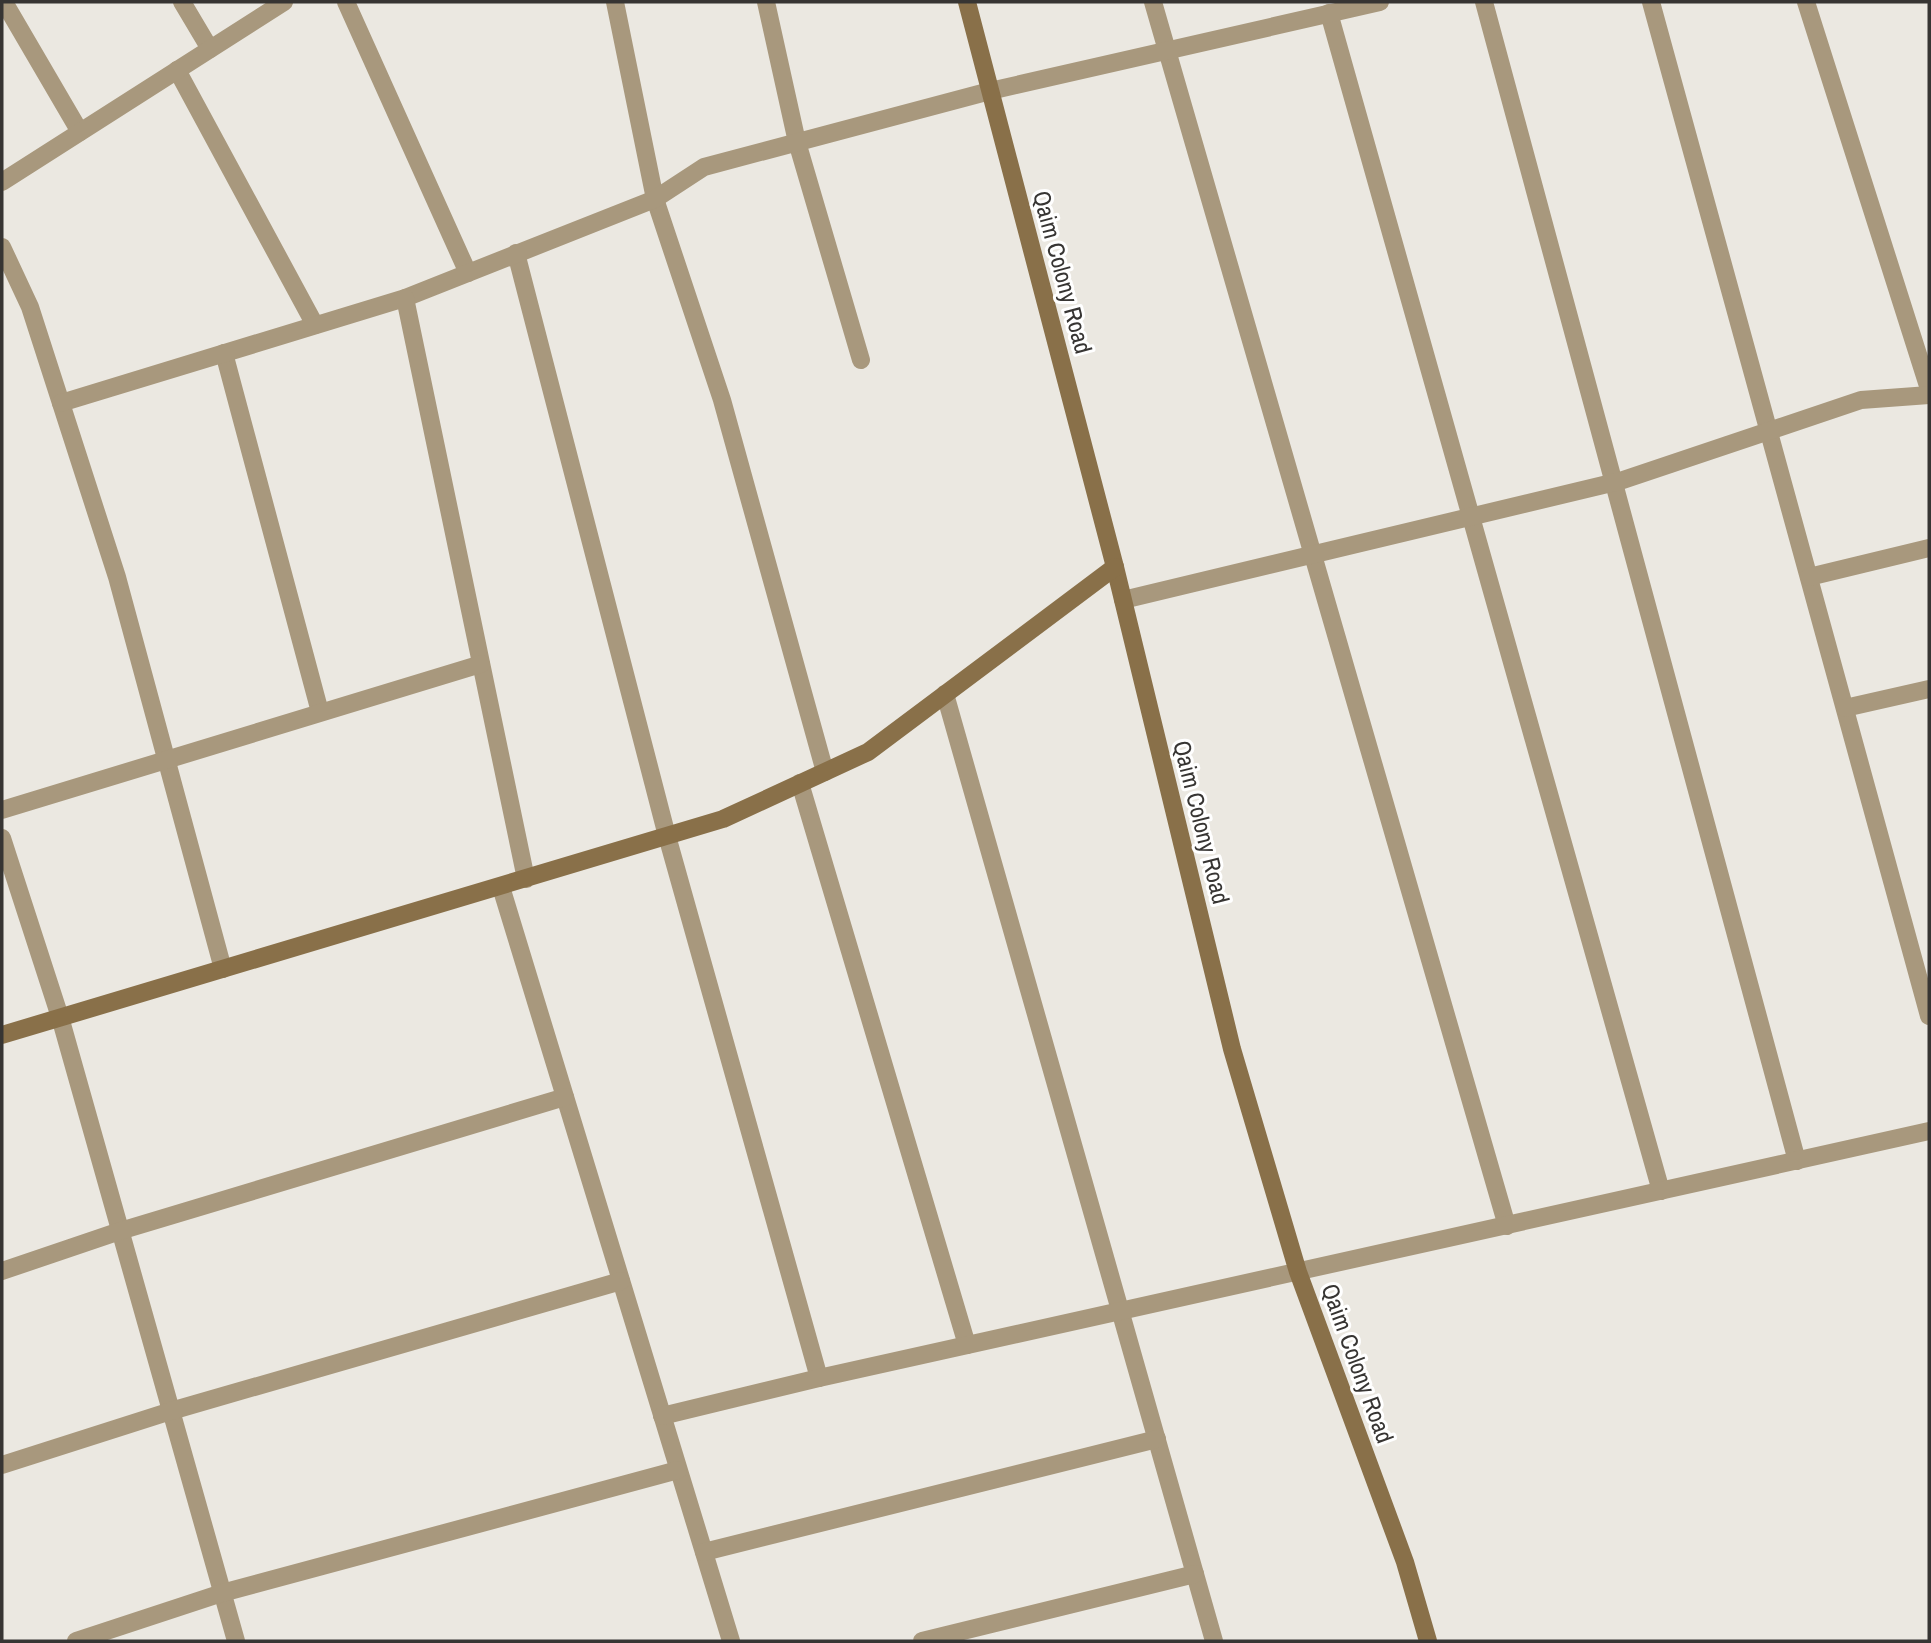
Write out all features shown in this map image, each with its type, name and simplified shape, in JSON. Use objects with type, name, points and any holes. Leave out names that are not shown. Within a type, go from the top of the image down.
[{"type":"street","points":[[4,2],[80,132]]},
{"type":"street","points":[[183,2],[210,49]]},
{"type":"street","points":[[2,182],[284,2]]},
{"type":"street","points":[[346,2],[468,273]]},
{"type":"street","points":[[615,2],[655,199],[722,400],[825,772]]},
{"type":"street","points":[[766,2],[797,142],[861,360]]},
{"type":"street","name":"Qaim Colony Road","points":[[967,2],[1115,567],[1232,1049],[1298,1272],[1405,1562],[1428,1641]]},
{"type":"street","points":[[1153,2],[1507,1226]]},
{"type":"street","points":[[61,403],[405,298],[655,199],[704,167],[990,91],[1380,2]]},
{"type":"street","points":[[1484,2],[1797,1161]]},
{"type":"street","points":[[1651,2],[1929,1016]]},
{"type":"street","points":[[1123,600],[1614,482],[1861,400],[1929,392],[1806,2]]},
{"type":"street","points":[[1329,13],[1661,1191]]},
{"type":"street","points":[[177,70],[315,325]]},
{"type":"street","points":[[2,247],[30,307],[117,577],[223,969]]},
{"type":"street","points":[[516,253],[667,836],[819,1378]]},
{"type":"street","points":[[405,298],[526,879]]},
{"type":"street","points":[[224,354],[320,712]]},
{"type":"street","points":[[1809,577],[1929,548]]},
{"type":"street","points":[[2,1035],[723,819],[868,752],[1115,567]]},
{"type":"street","points":[[2,810],[481,664]]},
{"type":"street","points":[[1845,708],[1929,689]]},
{"type":"street","points":[[945,694],[1214,1641]]},
{"type":"street","points":[[800,783],[967,1345]]},
{"type":"street","points":[[2,838],[60,1017],[236,1641]]},
{"type":"street","points":[[501,887],[731,1641]]},
{"type":"street","points":[[2,1271],[120,1231],[565,1097]]},
{"type":"street","points":[[662,1416],[819,1378],[1929,1131]]},
{"type":"street","points":[[2,1465],[171,1411],[621,1281]]},
{"type":"street","points":[[704,1552],[1157,1439]]},
{"type":"street","points":[[76,1641],[222,1593],[678,1470]]},
{"type":"street","points":[[922,1641],[1195,1574]]}]
